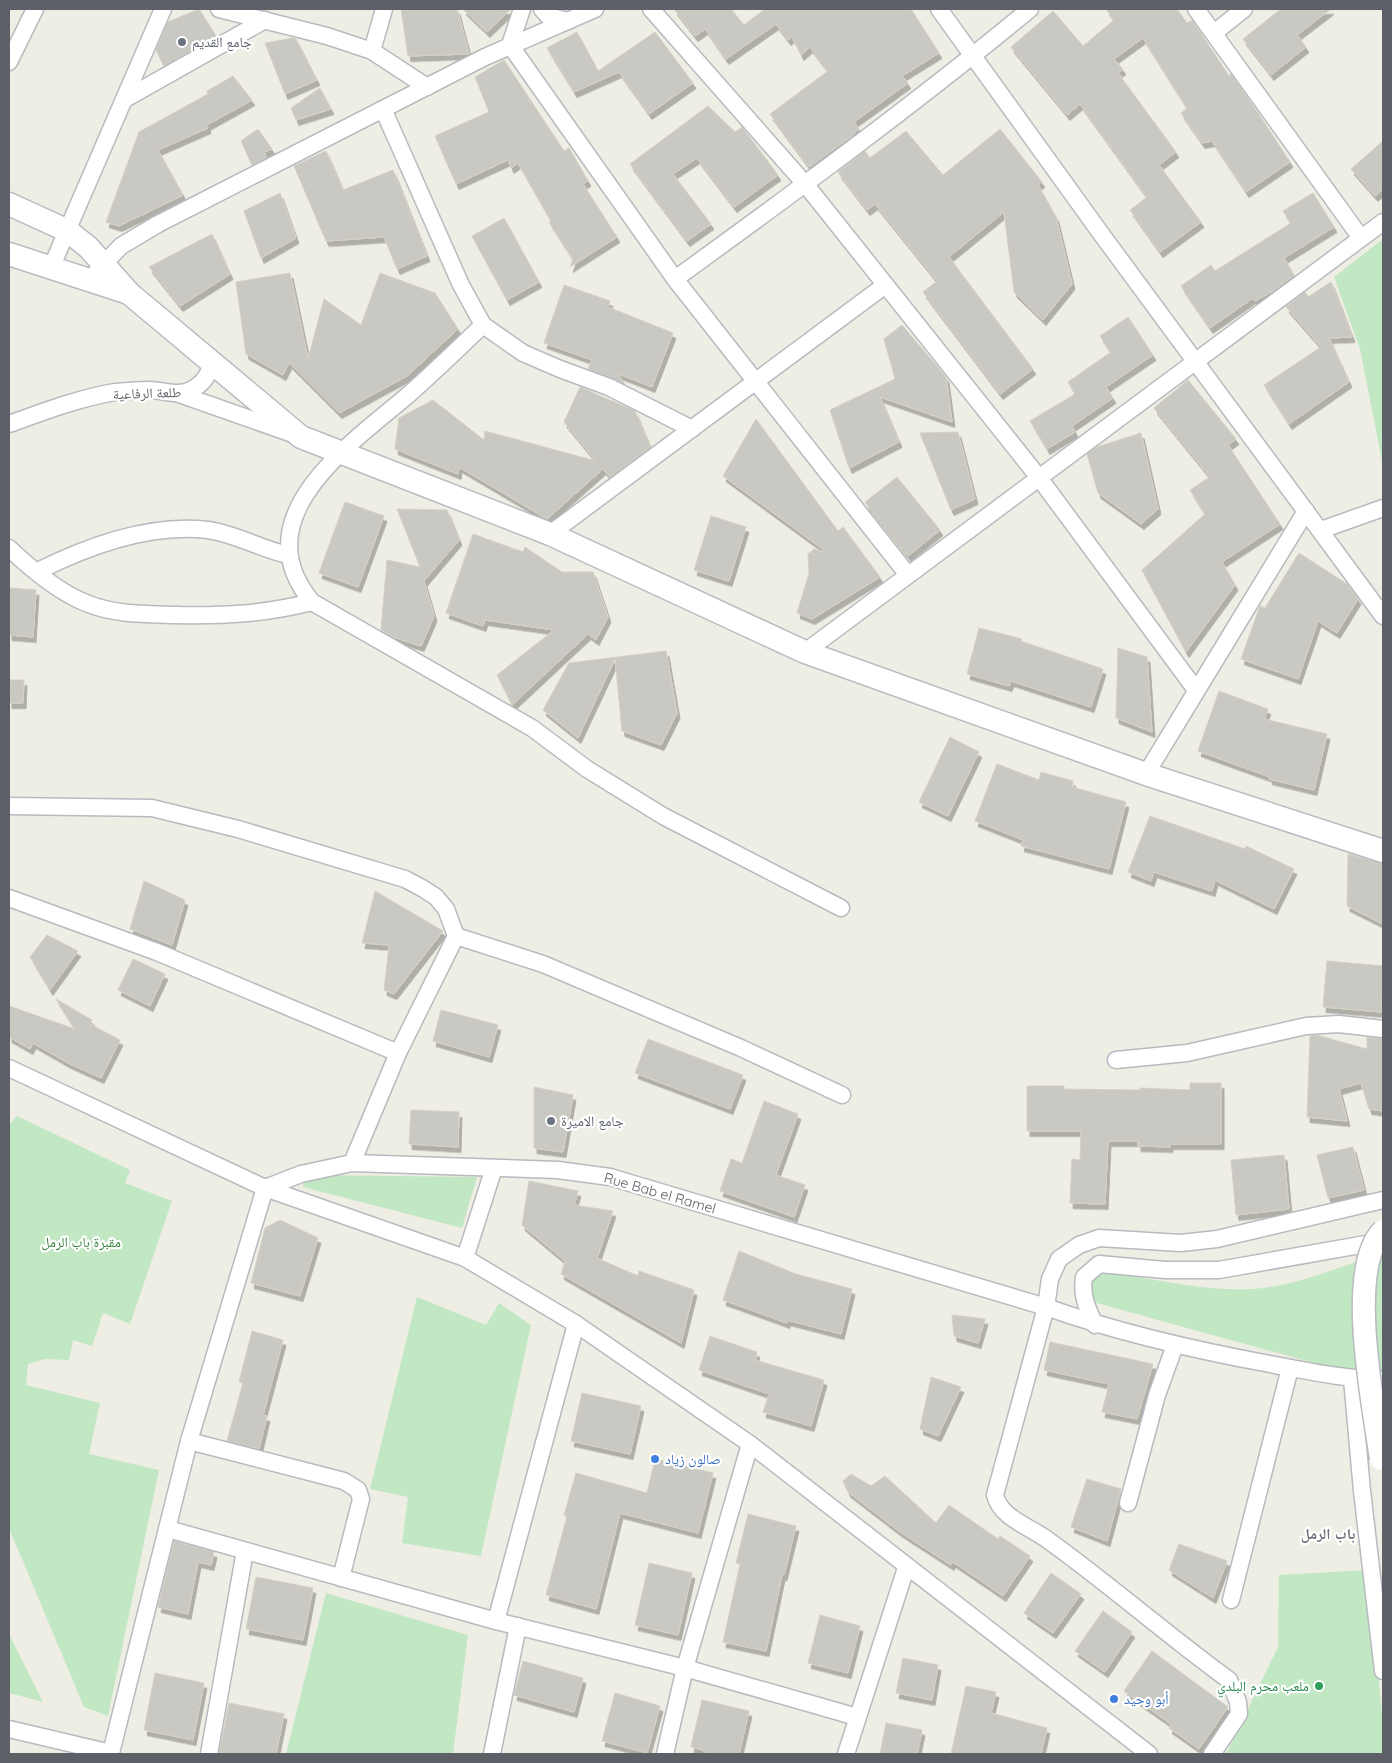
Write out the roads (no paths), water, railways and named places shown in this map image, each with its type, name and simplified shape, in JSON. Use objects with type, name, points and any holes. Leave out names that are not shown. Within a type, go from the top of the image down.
[{"type":"street","points":[[9,62],[35,9]]},
{"type":"street","points":[[51,268],[164,9]]},
{"type":"street","points":[[219,9],[265,20],[372,51],[427,87]]},
{"type":"street","points":[[372,51],[384,9]]},
{"type":"street","points":[[510,46],[522,9]]},
{"type":"street","points":[[542,9],[548,16],[568,21]]},
{"type":"street","points":[[90,281],[103,263],[121,246],[140,233],[510,46],[595,9]]},
{"type":"street","points":[[651,9],[806,185],[884,286],[1040,479],[1196,690]]},
{"type":"street","points":[[939,9],[1021,125],[1383,616]]},
{"type":"street","points":[[674,279],[806,185],[974,56],[1030,9]]},
{"type":"street","points":[[1196,9],[1362,238]]},
{"type":"street","points":[[1214,33],[1244,9]]},
{"type":"street","points":[[125,99],[265,20]]},
{"type":"street","points":[[510,46],[674,279],[908,575]]},
{"type":"street","points":[[383,109],[460,285],[483,325],[523,352],[560,369],[609,387],[692,429]]},
{"type":"street","points":[[9,204],[68,231],[103,263],[130,294],[301,437]]},
{"type":"street","points":[[805,652],[1383,222]]},
{"type":"street","points":[[9,254],[130,294]]},
{"type":"street","points":[[550,534],[884,286]]},
{"type":"street","points":[[483,325],[416,388],[338,453],[317,478],[298,509],[292,527],[288,555],[298,586],[312,602],[532,728],[587,769],[664,816],[841,908]]},
{"type":"street","name":"طلعة الرفاعية","points":[[9,424],[114,392],[150,390],[179,394],[191,390],[204,381],[210,371],[212,361]]},
{"type":"street","points":[[179,394],[301,437],[550,534],[805,652],[1146,774],[1383,851]]},
{"type":"street","points":[[1321,530],[1383,508]]},
{"type":"street","points":[[1146,774],[1306,511]]},
{"type":"street","points":[[38,571],[78,551],[98,544],[173,530],[208,530],[288,555]]},
{"type":"street","points":[[9,548],[58,588],[86,603],[140,615],[234,616],[262,613],[312,602]]},
{"type":"street","points":[[9,806],[152,808],[238,828],[404,879],[436,897],[446,908],[456,936],[398,1053],[352,1163]]},
{"type":"street","points":[[9,898],[158,952],[398,1053]]},
{"type":"street","points":[[456,936],[543,964],[741,1048],[842,1095]]},
{"type":"street","points":[[1116,1060],[1187,1053],[1306,1026],[1339,1024],[1383,1029]]},
{"type":"street","points":[[9,1068],[265,1188],[465,1258],[576,1324],[750,1444],[906,1568],[1149,1754]]},
{"type":"street","name":"Rue Bab el Ramel","points":[[265,1188],[301,1174],[352,1163],[558,1170],[610,1177],[1046,1307],[1095,1325],[1176,1345],[1290,1368],[1352,1379],[1383,1380]]},
{"type":"street","points":[[465,1258],[494,1168]]},
{"type":"street","points":[[9,1730],[112,1754],[189,1442],[265,1188]]},
{"type":"street","points":[[1212,1754],[1240,1714],[1238,1702],[1229,1680],[1045,1538],[1005,1512],[996,1500],[995,1494],[1046,1307],[1050,1279],[1059,1259],[1079,1245],[1099,1238],[1181,1243],[1217,1239],[1383,1200]]},
{"type":"street","points":[[1382,1466],[1364,1337],[1364,1285],[1375,1240],[1383,1231]]},
{"type":"street","points":[[1095,1325],[1085,1305],[1082,1289],[1084,1277],[1099,1264],[1165,1270],[1219,1270],[1383,1241]]},
{"type":"street","points":[[496,1621],[576,1324]]},
{"type":"street","points":[[1128,1503],[1157,1395],[1176,1345]]},
{"type":"street","points":[[1231,1600],[1290,1368]]},
{"type":"street","points":[[1352,1379],[1362,1491],[1383,1671]]},
{"type":"street","points":[[189,1442],[344,1481],[358,1490],[361,1499],[341,1578]]},
{"type":"street","points":[[665,1754],[685,1668],[750,1444]]},
{"type":"street","points":[[168,1529],[496,1621],[685,1668],[857,1717]]},
{"type":"street","points":[[208,1754],[245,1551]]},
{"type":"street","points":[[846,1754],[906,1568]]},
{"type":"street","points":[[492,1754],[518,1626]]},
{"type":"place","name":"جامع القديم","points":[[182,42]]},
{"type":"place","name":"جامع الاميرة","points":[[551,1121]]},
{"type":"place","name":"صالون زياد","points":[[655,1459]]},
{"type":"place","name":"ملعب محرم البلدي","points":[[1319,1686]]},
{"type":"place","name":"أبو وحيد","points":[[1114,1699]]},
{"type":"district","name":"باب الرمل","points":[[1328,1534]]},
{"type":"park label","name":"مقبرة باب الرمل","points":[[81,1242]]}]
